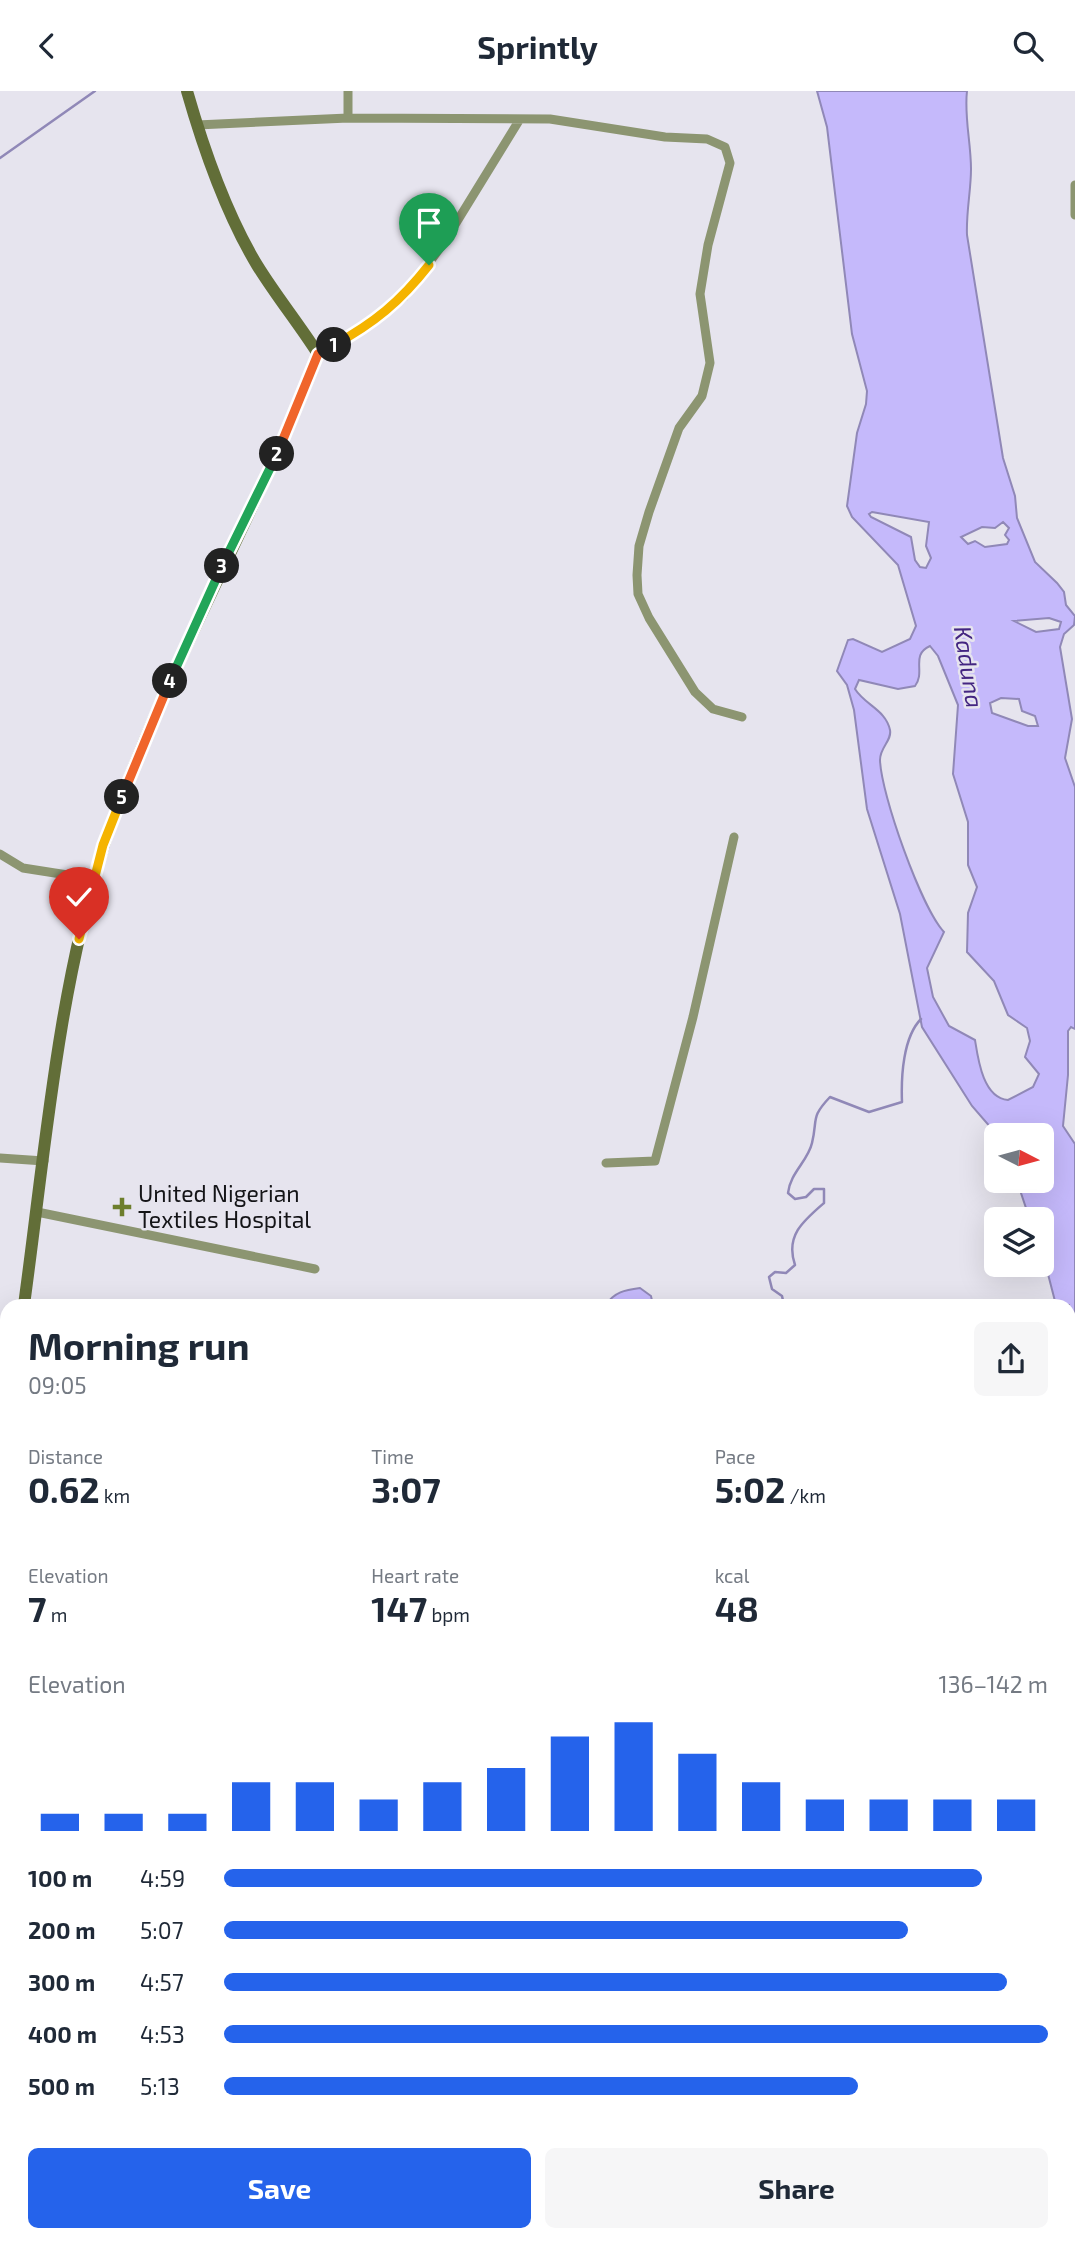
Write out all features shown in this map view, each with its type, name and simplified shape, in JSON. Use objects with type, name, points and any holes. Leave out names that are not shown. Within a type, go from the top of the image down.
[{"type":"street","points":[[187,91],[232,217],[257,266],[318,354]]},
{"type":"street","points":[[348,91],[348,118]]},
{"type":"street","points":[[197,125],[348,118],[550,119],[665,137],[707,139],[725,147],[730,163],[708,245],[700,294],[710,363],[702,396],[679,428],[649,512],[639,546],[637,575],[638,594],[649,618],[695,692],[713,709],[742,717]]},
{"type":"street","points":[[25,1299],[60,1031],[93,879],[103,845],[147,734],[219,571],[290,429],[318,354],[365,328],[404,297],[445,241],[520,119]]},
{"type":"street","points":[[1075,185],[1075,215]]},
{"type":"street","points":[[606,1163],[655,1161],[693,1017],[734,837]]},
{"type":"street","points":[[0,854],[23,868],[93,879]]},
{"type":"street","points":[[0,1158],[44,1161]]},
{"type":"street","points":[[37,1212],[315,1269]]},
{"type":"water","name":"Kaduna","points":[[817,91],[967,91],[971,169],[967,235],[1003,458],[1015,496],[1017,518],[1035,562],[1064,592],[1066,605],[1075,616],[1074,625],[1064,634],[1060,647],[1072,719],[1065,758],[1075,787],[1075,1029],[1071,1027],[1068,1031],[1068,1075],[1063,1126],[1075,1144],[1075,1299],[1054,1299],[1049,1277],[1054,1277],[1054,1207],[1026,1207],[1021,1193],[1054,1193],[1054,1123],[987,1123],[972,1106],[922,1027],[900,914],[867,809],[854,710],[847,685],[837,671],[848,640],[853,639],[882,652],[910,639],[916,626],[898,565],[852,517],[847,506],[857,433],[867,391],[852,334],[827,127]],"holes":[[[872,512],[929,522],[926,546],[931,558],[926,568],[920,567],[915,560],[911,537],[869,514]],[[1003,522],[1009,528],[1005,535],[1009,540],[1007,544],[985,547],[975,541],[968,544],[961,537],[982,527],[995,528]],[[1049,618],[1061,622],[1059,629],[1036,632],[1014,621]],[[930,646],[938,656],[958,705],[953,774],[968,822],[968,865],[977,887],[968,913],[967,952],[994,981],[1008,1015],[1027,1028],[1030,1041],[1025,1057],[1039,1074],[1033,1087],[1008,1100],[1000,1098],[987,1085],[980,1067],[975,1040],[949,1026],[933,997],[927,968],[944,932],[914,876],[887,798],[880,760],[890,734],[888,723],[855,689],[859,680],[898,689],[915,686],[919,675],[919,659]],[[1001,698],[1019,699],[1022,711],[1035,716],[1038,726],[1028,726],[992,713],[990,703]]]},
{"type":"water","points":[[640,1288],[652,1299],[611,1299],[620,1292]]},
{"type":"waterway","points":[[0,158],[95,91]]},
{"type":"waterway","points":[[783,1299],[772,1289],[769,1277],[775,1272],[786,1273],[795,1265],[792,1246],[794,1237],[809,1216],[824,1203],[824,1189],[814,1189],[806,1197],[795,1199],[788,1193],[792,1179],[810,1149],[817,1114],[830,1097],[869,1112],[902,1102],[907,1047],[910,1036],[921,1019]]},
{"type":"place","name":"United Nigerian Textiles Hospital","points":[[122,1207]]},
{"type":"route","points":[[79,939],[103,845],[147,734],[219,571],[290,429],[318,354],[365,328],[404,297],[429,265]]}]
